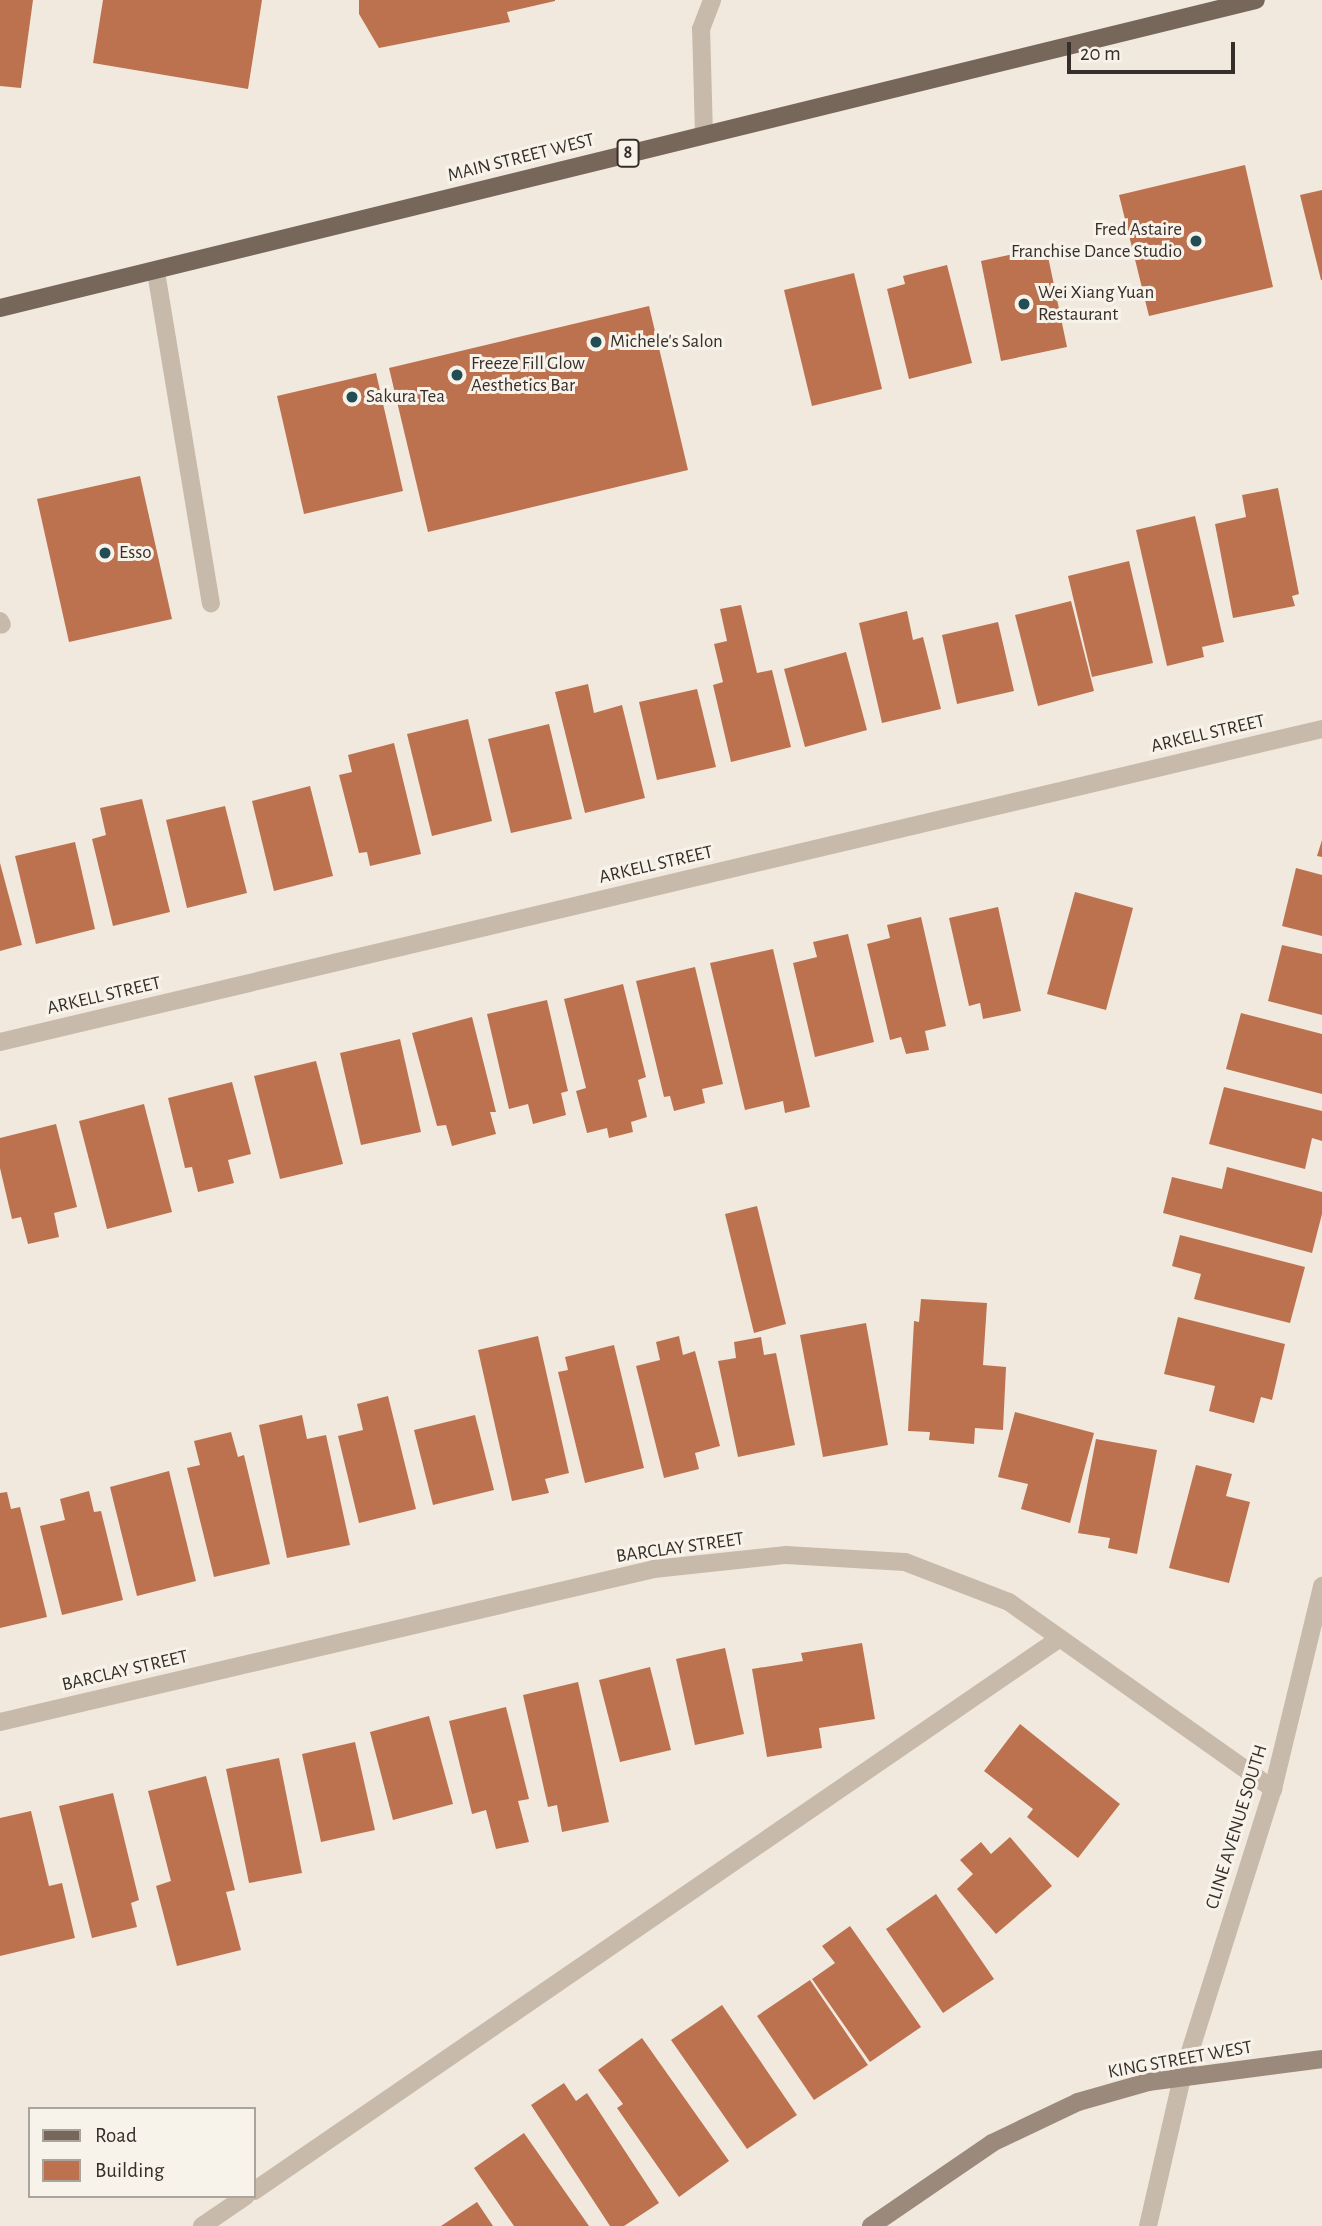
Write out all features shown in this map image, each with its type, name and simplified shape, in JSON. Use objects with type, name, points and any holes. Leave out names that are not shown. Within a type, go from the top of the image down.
[{"type":"main road","name":"MAIN STREET WEST","points":[[0,308],[156,272],[704,134],[1255,0]]},
{"type":"street","points":[[704,134],[701,29],[712,0]]},
{"type":"street","points":[[156,272],[211,603]]},
{"type":"street","name":"ARKELL STREET","points":[[0,1042],[1322,729]]},
{"type":"street","name":"BARCLAY STREET","points":[[0,1722],[654,1569],[786,1555],[905,1562],[1009,1602],[1273,1789]]},
{"type":"street","name":"CLINE AVENUE SOUTH","points":[[1148,2226],[1182,2077],[1273,1789],[1322,1587]]},
{"type":"street","points":[[256,2190],[1060,1638]]},
{"type":"street","name":"KING STREET WEST","points":[[871,2226],[992,2143],[1044,2116],[1103,2095],[1182,2077],[1322,2059]]},
{"type":"street","points":[[202,2226],[243,2198]]},
{"type":"building","points":[[0,0],[33,0],[21,88],[0,86]]},
{"type":"building","points":[[103,0],[262,0],[248,89],[93,63]]},
{"type":"building","points":[[359,0],[555,1],[507,12],[510,22],[379,48],[359,14]]},
{"type":"building","name":"Fred Astaire Franchise Dance Studio","points":[[1245,165],[1273,287],[1149,316],[1119,195]]},
{"type":"building","points":[[1322,190],[1322,280],[1321,280],[1300,195]]},
{"type":"building","name":"Wei Xiang Yuan Restaurant","points":[[1046,247],[1067,347],[1001,361],[981,261]]},
{"type":"building","points":[[947,265],[972,363],[909,379],[887,289],[905,284],[903,276]]},
{"type":"building","points":[[854,273],[882,389],[812,406],[784,290]]},
{"type":"building","points":[[649,306],[688,470],[428,532],[389,368]]},
{"type":"building","points":[[376,373],[403,491],[304,514],[277,396]]},
{"type":"building","points":[[140,476],[172,619],[69,642],[37,499]]},
{"type":"building","points":[[1278,488],[1299,594],[1292,596],[1295,606],[1233,618],[1215,524],[1246,517],[1242,495]]},
{"type":"building","points":[[1195,516],[1224,642],[1202,647],[1204,657],[1167,666],[1136,530]]},
{"type":"building","points":[[1129,561],[1153,663],[1092,677],[1068,576]]},
{"type":"building","points":[[1071,601],[1094,691],[1038,706],[1015,615]]},
{"type":"building","points":[[741,605],[757,673],[772,670],[791,747],[731,762],[713,685],[723,682],[714,644],[727,641],[720,609]]},
{"type":"building","points":[[907,611],[913,640],[923,637],[941,709],[882,723],[859,623]]},
{"type":"building","points":[[998,622],[1014,691],[957,704],[942,635]]},
{"type":"building","points":[[846,652],[867,730],[805,747],[784,669]]},
{"type":"building","points":[[588,684],[594,713],[622,705],[645,798],[585,813],[555,692]]},
{"type":"building","points":[[697,689],[716,767],[657,780],[639,702]]},
{"type":"building","points":[[468,719],[492,821],[432,836],[407,734]]},
{"type":"building","points":[[549,724],[572,819],[511,833],[488,739]]},
{"type":"building","points":[[394,743],[421,854],[370,866],[367,852],[359,853],[339,775],[352,772],[348,755]]},
{"type":"building","points":[[310,786],[333,876],[274,891],[252,801]]},
{"type":"building","points":[[142,799],[170,912],[113,926],[92,839],[106,835],[100,808]]},
{"type":"building","points":[[225,806],[247,893],[187,908],[166,820]]},
{"type":"building","points":[[1322,840],[1322,857],[1317,856]]},
{"type":"building","points":[[75,842],[95,929],[36,944],[15,856]]},
{"type":"building","points":[[0,863],[22,945],[0,951]]},
{"type":"building","points":[[1296,868],[1322,875],[1322,936],[1282,926]]},
{"type":"building","points":[[1075,892],[1133,908],[1106,1010],[1047,994]]},
{"type":"building","points":[[998,907],[1021,1011],[983,1019],[980,1003],[969,1006],[949,918]]},
{"type":"building","points":[[921,917],[946,1026],[925,1031],[929,1050],[906,1054],[901,1037],[890,1040],[867,944],[890,938],[887,925]]},
{"type":"building","points":[[848,934],[874,1042],[815,1057],[793,963],[817,957],[813,942]]},
{"type":"building","points":[[1282,945],[1322,954],[1322,1015],[1268,1001]]},
{"type":"building","points":[[773,949],[810,1107],[785,1113],[783,1101],[745,1110],[710,963]]},
{"type":"building","points":[[695,967],[723,1084],[702,1089],[705,1103],[674,1111],[670,1096],[664,1097],[636,981]]},
{"type":"building","points":[[623,984],[646,1077],[638,1080],[647,1117],[631,1122],[633,1132],[609,1138],[607,1128],[587,1133],[576,1091],[586,1088],[564,999]]},
{"type":"building","points":[[547,1000],[568,1091],[561,1093],[566,1115],[533,1124],[528,1104],[509,1109],[487,1014]]},
{"type":"building","points":[[1241,1013],[1322,1034],[1322,1094],[1226,1069]]},
{"type":"building","points":[[472,1017],[496,1112],[490,1112],[496,1134],[452,1146],[446,1125],[437,1126],[412,1033]]},
{"type":"building","points":[[400,1039],[421,1132],[361,1145],[340,1053]]},
{"type":"building","points":[[316,1061],[343,1164],[280,1179],[254,1076]]},
{"type":"building","points":[[232,1082],[251,1154],[228,1160],[234,1183],[198,1192],[192,1167],[185,1168],[168,1098]]},
{"type":"building","points":[[1224,1087],[1322,1111],[1322,1141],[1312,1138],[1305,1169],[1209,1144]]},
{"type":"building","points":[[144,1104],[172,1212],[107,1229],[79,1121]]},
{"type":"building","points":[[56,1124],[77,1207],[54,1213],[59,1237],[28,1244],[21,1217],[12,1219],[0,1168],[0,1138]]},
{"type":"building","points":[[1227,1167],[1322,1192],[1322,1214],[1312,1253],[1163,1213],[1172,1177],[1222,1189]]},
{"type":"building","points":[[757,1206],[786,1324],[754,1333],[725,1214]]},
{"type":"building","points":[[1180,1235],[1305,1267],[1290,1323],[1194,1299],[1201,1274],[1172,1266]]},
{"type":"building","points":[[921,1299],[987,1303],[983,1365],[1006,1367],[1003,1430],[975,1428],[974,1444],[929,1440],[930,1432],[908,1431],[914,1321],[919,1322]]},
{"type":"building","points":[[1178,1317],[1285,1344],[1272,1400],[1261,1397],[1254,1423],[1209,1411],[1215,1386],[1164,1374]]},
{"type":"building","points":[[866,1323],[888,1445],[823,1457],[800,1335]]},
{"type":"building","points":[[538,1336],[569,1473],[545,1479],[549,1493],[512,1501],[478,1350]]},
{"type":"building","points":[[679,1336],[683,1355],[695,1351],[720,1446],[695,1453],[699,1469],[664,1478],[636,1366],[660,1360],[656,1342]]},
{"type":"building","points":[[761,1337],[764,1355],[776,1353],[795,1445],[738,1457],[718,1361],[736,1358],[734,1342]]},
{"type":"building","points":[[614,1345],[644,1468],[585,1483],[558,1372],[568,1370],[565,1357]]},
{"type":"building","points":[[388,1396],[416,1509],[359,1523],[338,1436],[363,1430],[357,1404]]},
{"type":"building","points":[[1015,1412],[1094,1433],[1070,1523],[1021,1509],[1028,1484],[998,1477]]},
{"type":"building","points":[[302,1415],[307,1439],[326,1435],[350,1545],[287,1558],[259,1425]]},
{"type":"building","points":[[475,1415],[494,1490],[433,1505],[414,1430]]},
{"type":"building","points":[[231,1432],[238,1457],[244,1455],[270,1564],[214,1577],[187,1468],[200,1465],[194,1441]]},
{"type":"building","points":[[1096,1439],[1157,1450],[1137,1554],[1108,1548],[1110,1538],[1078,1533]]},
{"type":"building","points":[[1196,1465],[1232,1474],[1226,1496],[1250,1502],[1229,1583],[1169,1568]]},
{"type":"building","points":[[169,1471],[196,1581],[137,1596],[110,1487]]},
{"type":"building","points":[[89,1491],[94,1512],[101,1511],[123,1600],[62,1615],[40,1526],[65,1520],[60,1499]]},
{"type":"building","points":[[7,1492],[11,1509],[20,1507],[47,1617],[0,1628],[0,1493]]},
{"type":"building","points":[[862,1643],[875,1719],[819,1728],[822,1748],[767,1757],[752,1669],[803,1661],[801,1653]]},
{"type":"building","points":[[725,1648],[744,1734],[695,1745],[676,1659]]},
{"type":"building","points":[[650,1667],[671,1750],[620,1762],[599,1680]]},
{"type":"building","points":[[578,1682],[609,1822],[562,1832],[557,1805],[548,1807],[523,1695]]},
{"type":"building","points":[[506,1707],[529,1799],[518,1801],[529,1842],[496,1849],[486,1810],[472,1814],[449,1721]]},
{"type":"building","points":[[429,1716],[453,1804],[393,1820],[370,1732]]},
{"type":"building","points":[[1020,1724],[1120,1804],[1078,1858],[1027,1817],[1033,1809],[984,1771]]},
{"type":"building","points":[[355,1742],[375,1830],[321,1842],[302,1754]]},
{"type":"building","points":[[279,1758],[302,1873],[249,1883],[226,1769]]},
{"type":"building","points":[[206,1776],[235,1890],[226,1892],[241,1950],[177,1966],[156,1886],[171,1881],[148,1791]]},
{"type":"building","points":[[113,1793],[139,1900],[131,1903],[137,1927],[92,1938],[59,1806]]},
{"type":"building","points":[[31,1811],[49,1886],[62,1883],[75,1938],[0,1956],[0,1818]]},
{"type":"building","points":[[1010,1837],[1052,1886],[996,1934],[957,1889],[973,1874],[960,1860],[981,1842],[991,1854]]},
{"type":"building","points":[[936,1894],[994,1979],[943,2013],[886,1929]]},
{"type":"building","points":[[850,1926],[921,2027],[870,2062],[812,1979],[835,1963],[822,1946]]},
{"type":"building","points":[[810,1980],[868,2065],[814,2100],[757,2016]]},
{"type":"building","points":[[722,2005],[797,2115],[747,2149],[671,2040]]},
{"type":"building","points":[[642,2038],[729,2161],[679,2197],[617,2108],[623,2104],[598,2070]]},
{"type":"building","points":[[564,2083],[576,2101],[587,2093],[659,2203],[624,2226],[610,2226],[531,2105]]},
{"type":"building","points":[[524,2133],[589,2226],[514,2226],[474,2168]]},
{"type":"building","points":[[477,2202],[493,2226],[441,2226]]},
{"type":"place","name":"Fred Astaire Franchise Dance Studio","points":[[1196,241]]},
{"type":"place","name":"Wei Xiang Yuan Restaurant","points":[[1024,304]]},
{"type":"place","name":"Michele's Salon","points":[[596,342]]},
{"type":"place","name":"Freeze Fill Glow Aesthetics Bar","points":[[457,375]]},
{"type":"place","name":"Sakura Tea","points":[[352,397]]},
{"type":"place","name":"Esso","points":[[105,553]]}]
